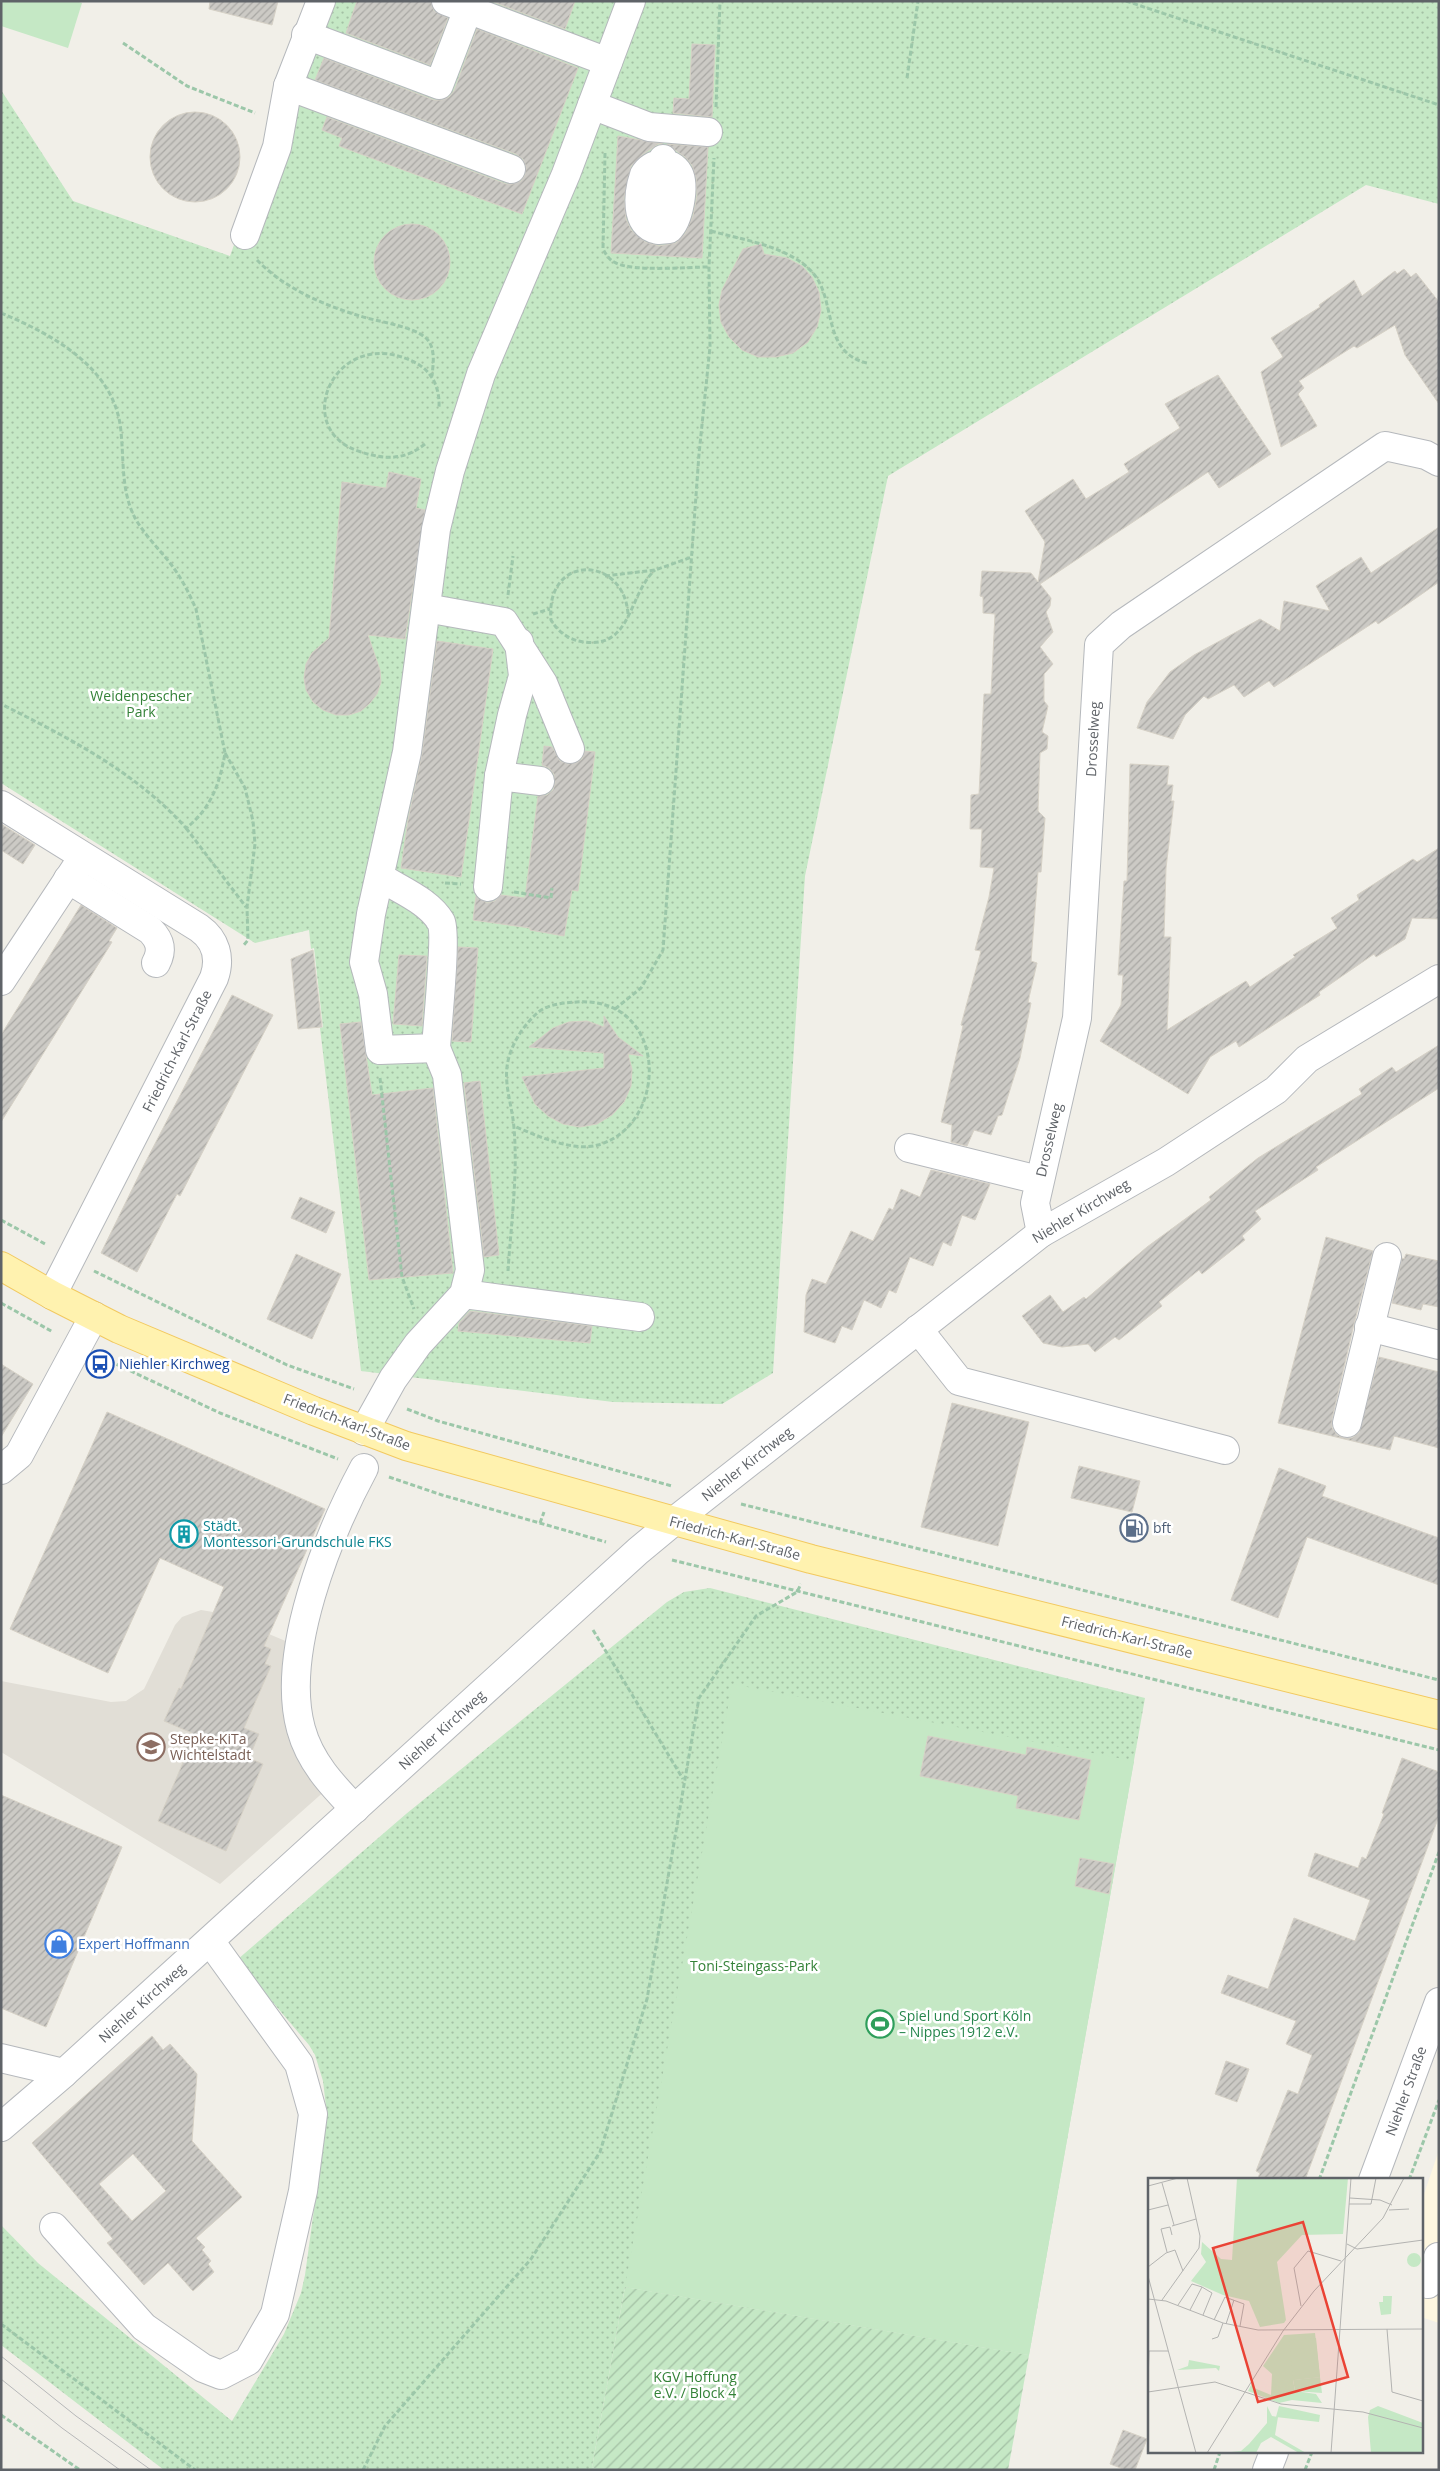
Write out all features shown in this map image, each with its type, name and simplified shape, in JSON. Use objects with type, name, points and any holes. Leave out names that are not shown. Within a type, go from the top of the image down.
[{"type":"main road","name":"Friedrich-Karl-Straße","points":[[1,1266],[52,1295],[146,1340],[364,1431],[406,1446],[811,1559],[1439,1715]]},
{"type":"street","points":[[245,235],[276,147],[288,86],[306,35],[321,1]]},
{"type":"street","points":[[436,1048],[380,1050],[373,994],[364,962],[370,914],[380,877],[407,752],[436,529],[450,471],[481,374],[566,174],[631,1]]},
{"type":"street","points":[[306,35],[439,85],[457,5],[608,62]]},
{"type":"street","points":[[288,86],[511,168]]},
{"type":"street","points":[[592,104],[649,127],[663,148],[658,230]]},
{"type":"street","points":[[663,148],[713,132]]},
{"type":"street","name":"Drosselweg","points":[[1041,1233],[1035,1203],[1077,1018],[1099,645],[1121,625],[1385,446],[1426,455],[1439,462]]},
{"type":"street","points":[[426,608],[512,632],[543,683],[570,749]]},
{"type":"street","points":[[488,887],[499,776],[512,715],[523,676],[512,632]]},
{"type":"street","points":[[499,776],[540,781]]},
{"type":"street","name":"Friedrich-Karl-Straße","points":[[1,805],[206,932],[215,946],[218,962],[214,978],[52,1295]]},
{"type":"street","points":[[1,980],[83,857]]},
{"type":"street","points":[[364,1431],[393,1378],[467,1282],[447,1075],[436,1048],[442,924],[429,908],[380,877]]},
{"type":"street","points":[[68,879],[150,930],[156,936],[160,947],[156,962]]},
{"type":"street","name":"Niehler Kirchweg","points":[[1,2126],[64,2073],[673,1522],[1041,1233],[1166,1162],[1276,1090],[1307,1060],[1439,979]]},
{"type":"street","points":[[909,1148],[1039,1180]]},
{"type":"street","points":[[1347,1423],[1386,1257]]},
{"type":"street","points":[[467,1282],[640,1317]]},
{"type":"street","points":[[1,1470],[19,1455],[94,1316]]},
{"type":"street","points":[[1369,1328],[1439,1345]]},
{"type":"street","points":[[918,1330],[959,1381],[1225,1450]]},
{"type":"street","points":[[356,1809],[327,1781],[312,1757],[301,1729],[295,1700],[295,1671],[306,1616],[320,1570],[335,1528],[364,1468]]},
{"type":"street","points":[[54,2227],[144,2327],[188,2358],[203,2368],[221,2375],[248,2361],[275,2314],[303,2191],[313,2114],[299,2064],[210,1941]]},
{"type":"street","name":"Niehler Straße","points":[[1375,2178],[1439,2002]]},
{"type":"street","points":[[1,2058],[64,2073]]},
{"type":"street","points":[[1430,2284],[1433,2254]]},
{"type":"street","points":[[1267,2470],[1273,2454]]},
{"type":"path","points":[[615,1009],[641,988],[663,950],[699,454],[710,347],[713,132],[720,1]]},
{"type":"path","points":[[907,78],[918,1]]},
{"type":"path","points":[[1126,1],[1439,106]]},
{"type":"path","points":[[123,42],[187,86],[281,124]]},
{"type":"path","points":[[711,231],[774,249],[803,264],[814,274],[821,288],[829,319],[847,355],[867,363]]},
{"type":"path","points":[[245,235],[254,257],[270,273],[291,287],[358,316],[417,332],[427,339],[432,346],[432,377]]},
{"type":"path","points":[[1,313],[28,324],[61,344],[90,365],[113,397],[119,414],[127,495],[135,518],[187,588],[196,609],[225,753],[244,788],[253,821],[254,865],[247,907],[248,940]]},
{"type":"path","points":[[429,439],[426,444],[414,453],[399,458],[378,457],[358,451],[340,442],[330,431],[325,418],[325,403],[335,375],[354,359],[378,353],[409,360],[421,366],[432,377],[437,389],[438,413]]},
{"type":"path","points":[[426,444],[450,471]]},
{"type":"path","points":[[512,632],[513,556]]},
{"type":"path","points":[[605,576],[655,570],[692,558]]},
{"type":"path","points":[[628,614],[621,588],[615,581],[586,569],[578,570],[561,580],[551,598],[551,620],[564,635],[577,641],[604,642],[621,630],[640,589],[655,570]]},
{"type":"path","points":[[1,704],[51,729],[101,758],[148,792],[186,828],[247,907]]},
{"type":"path","points":[[186,828],[200,817],[210,801],[222,775],[225,753]]},
{"type":"path","points":[[467,1282],[508,1272],[515,1155],[514,1126],[506,1088],[509,1057],[521,1030],[538,1011],[556,1003],[584,1001],[615,1009],[635,1024],[646,1042],[651,1074],[641,1109],[619,1136],[597,1146],[568,1145],[540,1137],[514,1126]]},
{"type":"path","points":[[380,1083],[402,1277]]},
{"type":"path","points":[[363,2470],[385,2426],[531,2259],[600,2152],[647,1999],[683,1779],[699,1698],[756,1616],[797,1592]]},
{"type":"path","points":[[579,1606],[683,1779]]},
{"type":"path","points":[[1320,2178],[1439,1852]]},
{"type":"path","points":[[1410,2178],[1439,2100]]},
{"type":"path","points":[[1,2324],[195,2470]]},
{"type":"path","points":[[1,2415],[80,2470]]},
{"type":"path","points":[[1214,2470],[1219,2454]]},
{"type":"path","points":[[1305,2470],[1311,2454]]},
{"type":"shaded area","name":"Stepke-KiTa Wichtelstadt","points":[[201,1610],[219,1613],[295,1645],[327,1789],[220,1884],[1,1752],[1,1681],[111,1702],[126,1701],[144,1689],[175,1625],[182,1617]]},
{"type":"shaded area","points":[[1439,2150],[1439,2323],[1422,2317],[1422,2200]]},
{"type":"green space","points":[[1,1],[76,1],[82,3],[68,48],[1,26]]},
{"type":"green space","name":"Weidenpescher Park","points":[[321,1],[1439,1],[1439,204],[1366,185],[888,476],[805,876],[773,1373],[722,1404],[613,1402],[361,1371],[320,1028],[323,1027],[314,948],[311,949],[309,930],[255,943],[1,783],[1,90],[73,201],[230,256]]},
{"type":"green space","name":"Toni-Steingass-Park","points":[[710,1588],[1145,1698],[1029,2355],[625,2287],[592,2467],[599,2470],[164,2470],[1,2345],[1,2225],[38,2263],[232,2421],[284,2334],[301,2293],[327,2115],[323,2081],[315,2055],[309,2045],[237,1960],[406,1814],[667,1602],[684,1592]]},
{"type":"green space","name":"Spiel und Sport Köln – Nippes 1912 e.V.","points":[[732,1684],[1134,1761],[1029,2355],[625,2287]]},
{"type":"green space","name":"KGV Hoffung e.V. / Block 4","points":[[625,2287],[1029,2355],[1008,2470],[599,2470],[592,2467]]},
{"type":"building","points":[[210,1],[278,1],[272,25],[209,9]]},
{"type":"building","points":[[357,1],[431,1],[434,11],[448,18],[430,65],[346,33]]},
{"type":"building","points":[[491,1],[575,1],[565,29]]},
{"type":"building","points":[[477,29],[578,68],[522,214],[339,146],[342,138],[322,130],[327,117],[506,184],[521,181],[525,175],[526,167],[523,159],[516,154],[315,80],[324,58],[434,100],[442,100],[449,97],[454,91]]},
{"type":"building","points":[[692,44],[715,45],[712,117],[673,113],[674,98],[689,99]]},
{"type":"building","points":[[195,112],[212,115],[227,125],[237,140],[240,157],[237,174],[227,189],[212,199],[195,202],[178,199],[163,189],[153,174],[150,157],[153,140],[163,125],[178,115]]},
{"type":"building","points":[[618,136],[663,144],[658,144],[642,155],[631,166],[624,198],[626,219],[631,230],[645,242],[659,246],[676,243],[685,234],[693,216],[697,196],[696,178],[692,165],[685,157],[667,144],[708,147],[702,258],[611,253]]},
{"type":"building","points":[[412,224],[427,227],[439,235],[447,247],[450,262],[447,277],[439,289],[427,297],[412,300],[397,297],[385,289],[377,277],[374,262],[377,247],[385,235],[397,227]]},
{"type":"building","points":[[761,244],[764,254],[787,258],[802,266],[812,277],[819,292],[821,310],[817,327],[808,342],[793,353],[776,357],[758,357],[742,350],[729,337],[721,322],[719,305],[722,290],[743,249]]},
{"type":"building","points":[[1404,269],[1411,277],[1416,273],[1439,302],[1439,404],[1405,355],[1395,325],[1357,348],[1354,346],[1299,381],[1304,388],[1298,394],[1317,426],[1281,447],[1261,372],[1283,357],[1271,338],[1320,307],[1319,305],[1354,280],[1362,296],[1395,271],[1397,274]]},
{"type":"building","points":[[1218,375],[1271,454],[1219,488],[1208,472],[1040,584],[1051,598],[1050,606],[1046,612],[1053,632],[1040,647],[1053,664],[1044,674],[1044,701],[1048,706],[1042,732],[1048,736],[1047,749],[1040,753],[1038,811],[1045,818],[1041,872],[1038,872],[1031,961],[1037,963],[1028,1002],[1031,1003],[1020,1058],[1002,1115],[998,1116],[991,1135],[974,1130],[967,1146],[951,1142],[952,1125],[941,1122],[963,1026],[961,1025],[981,951],[975,950],[989,897],[994,868],[980,867],[982,829],[970,829],[971,795],[979,794],[984,694],[991,694],[995,614],[983,613],[983,597],[980,596],[982,571],[1031,573],[1038,582],[1045,542],[1025,511],[1073,479],[1086,499],[1129,472],[1124,464],[1180,428],[1165,404]]},
{"type":"building","points":[[389,472],[421,479],[416,508],[425,510],[405,639],[368,635],[380,670],[381,682],[377,694],[361,711],[349,715],[336,715],[323,710],[313,702],[306,690],[304,678],[306,664],[312,653],[329,638],[342,482],[386,488]]},
{"type":"building","points":[[1439,527],[1439,582],[1378,624],[1376,621],[1274,687],[1269,681],[1244,697],[1234,685],[1208,699],[1204,696],[1185,715],[1173,739],[1137,728],[1147,702],[1170,672],[1194,655],[1260,619],[1280,631],[1284,601],[1330,611],[1316,586],[1361,557],[1371,573]]},
{"type":"building","points":[[437,641],[493,649],[461,877],[401,868],[408,820],[422,754]]},
{"type":"building","points":[[544,746],[552,747],[560,761],[568,764],[576,763],[582,759],[585,751],[595,752],[578,891],[572,890],[564,936],[530,930],[530,928],[473,920],[476,896],[487,903],[495,901],[501,895],[525,898],[538,796],[547,795],[553,790],[555,783],[554,774],[549,768],[542,765]]},
{"type":"building","points":[[1130,764],[1169,766],[1167,785],[1173,785],[1171,801],[1174,801],[1166,868],[1164,937],[1171,937],[1167,1030],[1246,981],[1250,987],[1295,957],[1293,955],[1337,928],[1331,918],[1359,900],[1357,895],[1413,859],[1417,862],[1439,848],[1439,919],[1412,918],[1405,939],[1376,957],[1374,954],[1319,992],[1320,995],[1239,1047],[1236,1041],[1210,1057],[1188,1094],[1100,1041],[1121,1005],[1123,975],[1118,975],[1124,881],[1127,881]]},
{"type":"building","points":[[1,824],[35,845],[23,864],[1,850]]},
{"type":"building","points":[[81,905],[117,928],[109,941],[112,942],[1,1122],[1,1035]]},
{"type":"building","points":[[458,947],[478,948],[471,1042],[452,1041]]},
{"type":"building","points":[[313,950],[322,1027],[298,1029],[291,959]]},
{"type":"building","points":[[399,955],[427,956],[422,1026],[393,1024]]},
{"type":"building","points":[[232,995],[273,1015],[180,1196],[177,1194],[137,1272],[101,1253]]},
{"type":"building","points":[[604,1016],[618,1037],[643,1056],[628,1054],[632,1069],[631,1086],[624,1102],[612,1115],[597,1124],[580,1127],[563,1124],[548,1116],[535,1104],[522,1077],[604,1068],[604,1053],[529,1047],[553,1028],[569,1022],[587,1021],[604,1027]]},
{"type":"building","points":[[361,1022],[372,1095],[433,1088],[453,1273],[369,1280],[340,1024]]},
{"type":"building","points":[[1439,1045],[1439,1088],[1316,1167],[1318,1170],[1255,1211],[1261,1219],[1242,1236],[1245,1240],[1202,1274],[1199,1270],[1159,1302],[1162,1306],[1119,1340],[1115,1337],[1095,1352],[1088,1344],[1062,1347],[1043,1343],[1022,1316],[1050,1295],[1063,1312],[1084,1297],[1086,1299],[1147,1247],[1211,1200],[1209,1197],[1258,1158],[1362,1094],[1359,1089],[1392,1067],[1396,1072]]},
{"type":"building","points":[[480,1081],[499,1255],[484,1257],[464,1083]]},
{"type":"building","points":[[931,1170],[990,1184],[975,1220],[962,1215],[951,1246],[943,1242],[933,1266],[910,1257],[896,1293],[889,1290],[881,1308],[864,1300],[852,1330],[842,1326],[835,1343],[804,1332],[806,1295],[812,1279],[826,1284],[851,1231],[873,1241],[889,1208],[893,1210],[901,1189],[920,1197]]},
{"type":"building","points":[[300,1197],[335,1212],[326,1233],[291,1218]]},
{"type":"building","points":[[1326,1237],[1373,1251],[1354,1324],[1332,1419],[1332,1428],[1337,1435],[1344,1438],[1352,1438],[1359,1433],[1379,1357],[1439,1372],[1439,1448],[1394,1436],[1390,1450],[1278,1423]]},
{"type":"building","points":[[296,1254],[341,1274],[312,1339],[267,1319]]},
{"type":"building","points":[[1406,1254],[1439,1261],[1439,1307],[1423,1304],[1421,1310],[1392,1303],[1402,1258],[1404,1259]]},
{"type":"building","points":[[470,1311],[592,1326],[590,1343],[458,1331],[459,1323]]},
{"type":"building","points":[[1,1364],[33,1384],[1,1437]]},
{"type":"building","points":[[952,1403],[1029,1422],[998,1546],[921,1527]]},
{"type":"building","name":"Städt. Montessori-Grundschule FKS","points":[[107,1412],[325,1509],[264,1646],[271,1649],[265,1664],[271,1666],[244,1728],[259,1734],[249,1758],[263,1764],[226,1851],[158,1821],[185,1758],[182,1757],[192,1733],[164,1721],[179,1688],[181,1689],[224,1587],[160,1558],[108,1673],[10,1629]]},
{"type":"building","points":[[1079,1466],[1140,1481],[1132,1512],[1071,1498]]},
{"type":"building","points":[[1279,1468],[1326,1486],[1322,1496],[1439,1538],[1439,1585],[1307,1537],[1278,1618],[1231,1600]]},
{"type":"building","points":[[928,1736],[1026,1755],[1027,1747],[1091,1760],[1079,1820],[1016,1808],[1018,1796],[920,1776]]},
{"type":"building","points":[[1402,1758],[1439,1772],[1439,1816],[1306,2178],[1258,2178],[1260,2173],[1256,2171],[1288,2090],[1298,2094],[1312,2055],[1286,2044],[1296,2021],[1221,1993],[1228,1975],[1268,1989],[1294,1918],[1355,1941],[1370,1900],[1308,1876],[1315,1853],[1358,1868],[1362,1857],[1366,1859],[1384,1814],[1382,1813]]},
{"type":"building","points":[[1,1795],[122,1847],[46,2027],[1,2008]]},
{"type":"building","points":[[1080,1858],[1114,1864],[1109,1894],[1075,1886]]},
{"type":"building","points":[[152,2036],[163,2050],[170,2044],[197,2074],[192,2141],[242,2197],[196,2238],[205,2247],[202,2250],[211,2261],[208,2264],[214,2272],[193,2291],[168,2263],[144,2285],[107,2243],[113,2239],[32,2143]],"holes":[[[133,2154],[166,2191],[132,2221],[99,2184]]]},
{"type":"building","points":[[1226,2061],[1249,2069],[1237,2102],[1215,2094]]},
{"type":"building","points":[[1123,2430],[1147,2439],[1135,2470],[1126,2470],[1110,2464]]},
{"type":"tram line","points":[[1,2356],[76,2416],[151,2470]]},
{"type":"tram line","points":[[1,2379],[62,2428],[120,2470]]},
{"type":"place","name":"Niehler Kirchweg","points":[[100,1364]]},
{"type":"place","name":"bft","points":[[1134,1528]]},
{"type":"place","name":"Städt. Montessori-Grundschule FKS","points":[[184,1534]]},
{"type":"place","name":"Stepke-KiTa Wichtelstadt","points":[[151,1747]]},
{"type":"place","name":"Expert Hoffmann","points":[[59,1944]]},
{"type":"place","name":"Spiel und Sport Köln – Nippes 1912 e.V.","points":[[880,2024]]}]
